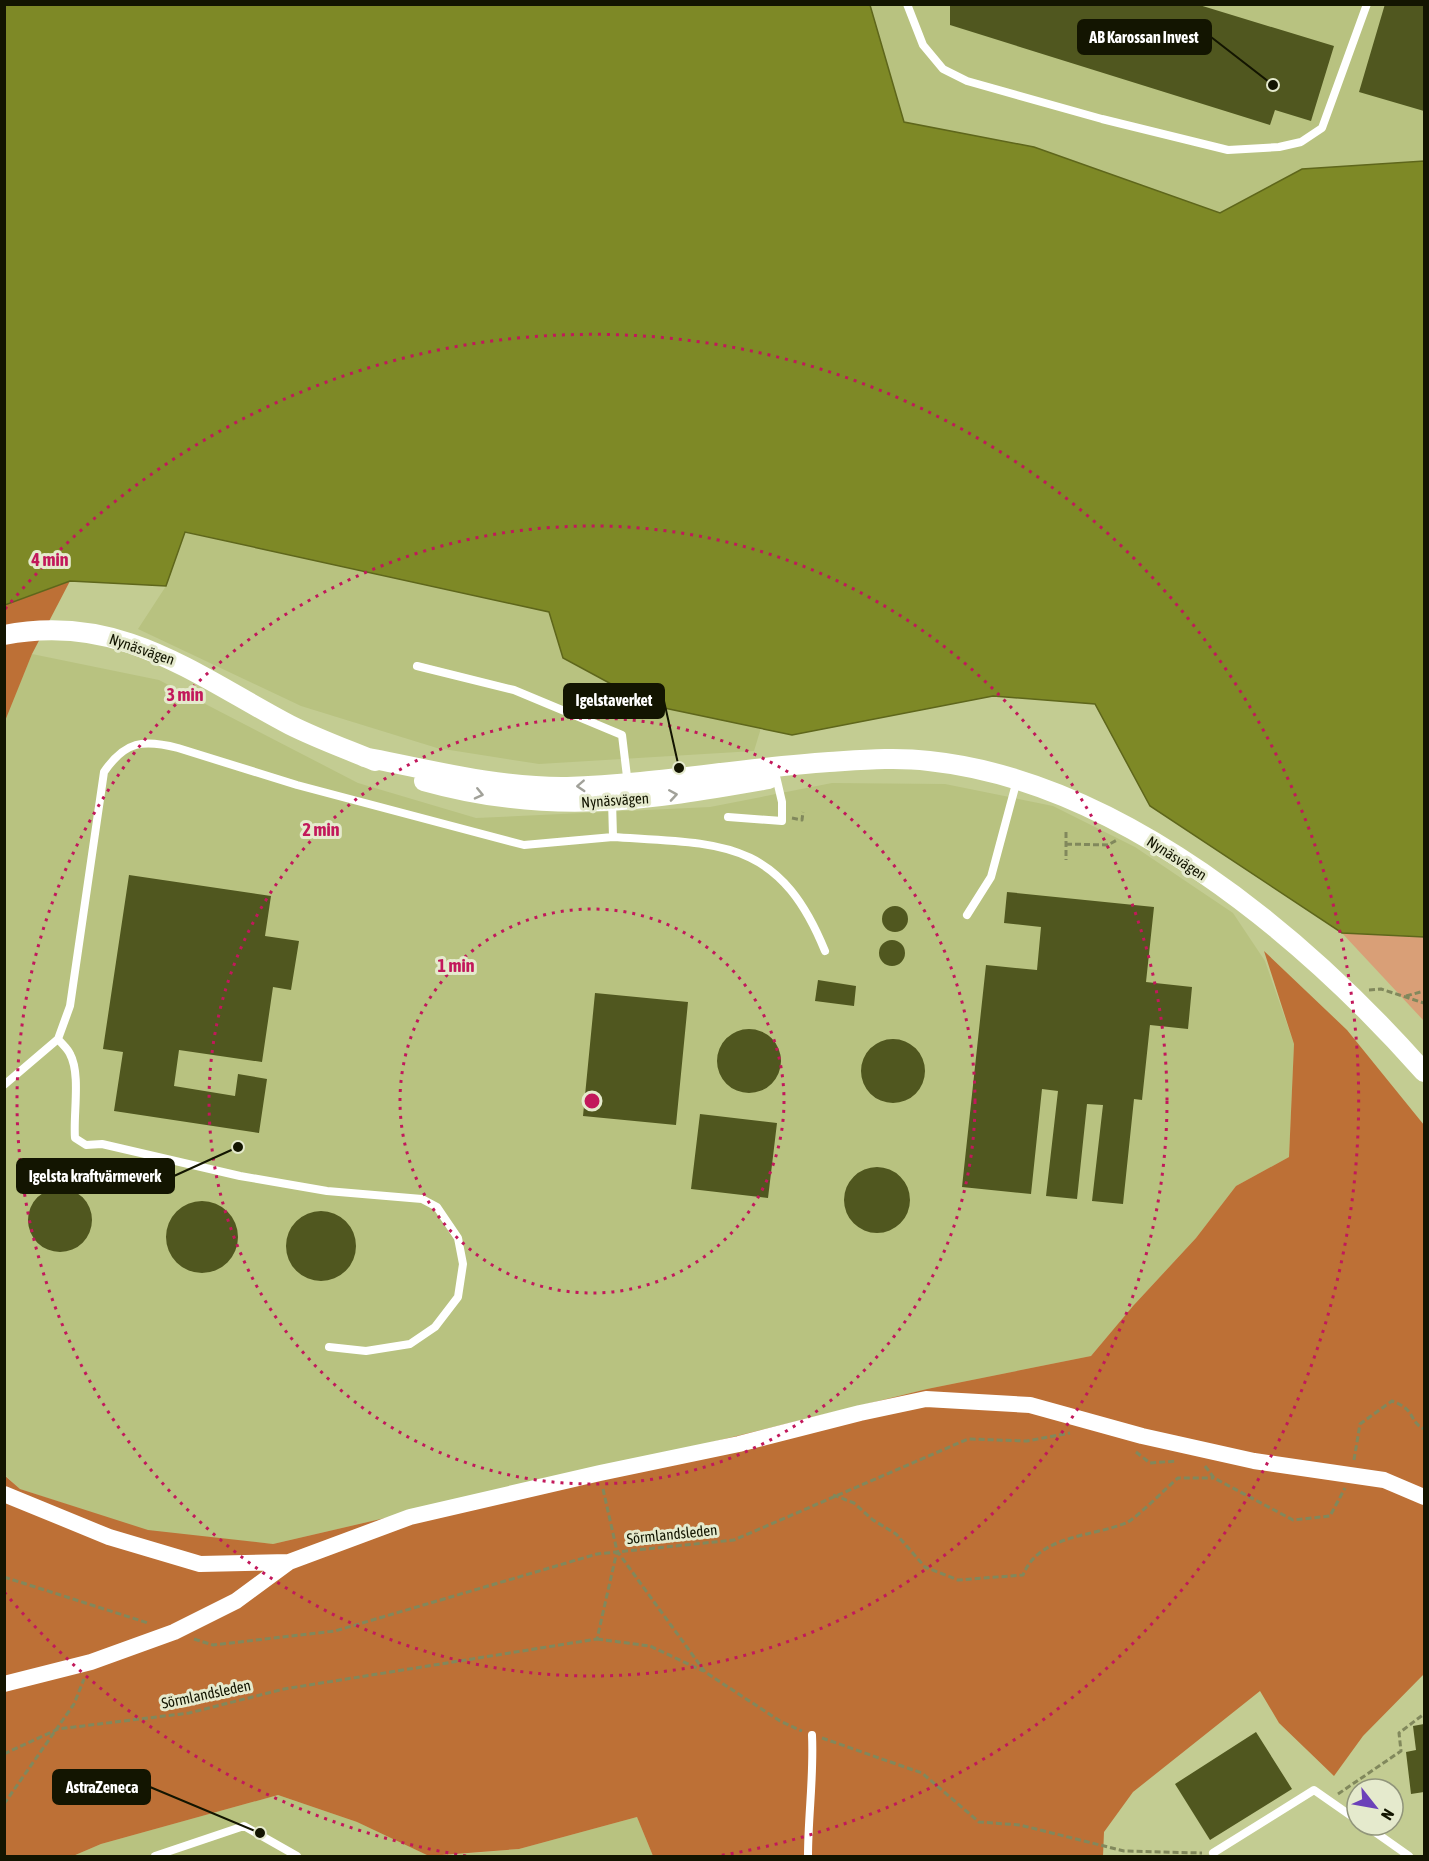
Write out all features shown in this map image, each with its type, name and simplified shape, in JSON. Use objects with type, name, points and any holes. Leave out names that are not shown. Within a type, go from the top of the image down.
[{"type":"street","name":"Nynäsvägen","points":[[4,634],[51,631],[86,633],[129,642],[179,662],[290,724],[364,757],[426,781],[496,798],[561,804],[620,792],[666,797],[775,772],[869,760],[927,761],[1017,780],[1053,792],[1126,826],[1184,862],[1274,928],[1363,1006],[1425,1072]]},
{"type":"street","points":[[4,1684],[91,1662],[174,1632],[236,1602],[289,1562],[410,1517],[739,1444],[860,1413],[926,1399],[1030,1405],[1142,1436],[1254,1461],[1384,1480],[1425,1497]]},
{"type":"street","points":[[4,1494],[109,1537],[200,1564],[289,1562]]},
{"type":"lane","points":[[908,4],[922,45],[944,69],[967,81],[1091,116],[1228,150],[1279,147],[1301,142],[1322,128],[1367,4]]},
{"type":"lane","points":[[417,666],[513,690],[622,735],[620,792],[613,837]]},
{"type":"lane","points":[[4,1085],[58,1039],[70,1006],[105,772],[115,756],[137,743],[158,743],[178,748],[297,785],[524,845],[613,837],[696,843],[734,851],[754,859],[773,871],[789,886],[814,926],[825,951]]},
{"type":"lane","points":[[728,817],[782,821],[782,802],[775,772]]},
{"type":"lane","points":[[968,915],[991,877],[1017,780]]},
{"type":"lane","points":[[58,1039],[71,1054],[77,1101],[73,1122],[75,1138],[86,1145],[102,1144],[240,1176],[327,1191],[422,1199],[437,1207],[458,1238],[464,1263],[458,1297],[435,1327],[410,1344],[366,1351],[329,1347]]},
{"type":"lane","points":[[808,1857],[813,1736]]},
{"type":"lane","points":[[1214,1853],[1314,1790],[1345,1811]]},
{"type":"lane","points":[[155,1857],[244,1826],[297,1857]]},
{"type":"lane","points":[[1382,1837],[1409,1857]]},
{"type":"path","points":[[799,819],[802,820],[803,812]]},
{"type":"path","points":[[1066,844],[1115,844],[1126,826]]},
{"type":"path","points":[[1066,832],[1066,860]]},
{"type":"path","points":[[1364,990],[1381,989],[1425,1003]]},
{"type":"path","points":[[1404,996],[1425,991]]},
{"type":"path","points":[[1201,1460],[1214,1478],[1293,1520],[1330,1516],[1352,1475],[1360,1424],[1392,1401],[1406,1406],[1419,1426],[1425,1429]]},
{"type":"path","name":"Sörmlandsleden","points":[[4,1754],[58,1729],[189,1713],[284,1689],[597,1639],[617,1551],[734,1540],[833,1495],[969,1438],[1028,1441],[1076,1432]]},
{"type":"path","points":[[1129,1446],[1150,1462],[1180,1461]]},
{"type":"path","points":[[600,1473],[617,1551],[705,1672]]},
{"type":"path","points":[[833,1495],[854,1503],[873,1520],[896,1534],[925,1567],[958,1580],[1023,1575],[1028,1562],[1062,1540],[1128,1522],[1178,1478],[1214,1478]]},
{"type":"path","points":[[4,1577],[213,1645],[335,1631],[597,1554],[617,1551]]},
{"type":"path","points":[[597,1639],[650,1647],[705,1672],[780,1721],[813,1736],[851,1746],[922,1773],[979,1822],[1020,1825],[1125,1851],[1214,1853]]},
{"type":"path","points":[[4,1804],[74,1704],[91,1662]]},
{"type":"path","points":[[1329,1800],[1401,1751],[1400,1733],[1425,1714]]},
{"type":"shaded area","points":[[5,4],[870,5],[904,122],[1034,147],[1220,213],[1302,169],[1424,161],[1424,937],[1342,933],[1150,806],[1095,704],[993,696],[792,735],[650,705],[563,658],[549,612],[185,532],[166,586],[70,581],[5,605]]},
{"type":"shaded area","points":[[870,5],[1424,5],[1424,161],[1302,169],[1220,213],[1034,147],[904,122]]},
{"type":"shaded area","points":[[185,532],[550,612],[563,658],[650,705],[761,728],[754,751],[539,764],[437,748],[301,706],[138,629],[166,586]]},
{"type":"shaded area","points":[[70,581],[32,654],[5,721],[5,605]]},
{"type":"shaded area","points":[[32,654],[159,680],[358,783],[476,818],[710,807],[832,783],[945,784],[1053,806],[1135,847],[1233,913],[1265,961],[1294,1044],[1289,1157],[1236,1186],[1196,1238],[1133,1306],[1091,1356],[927,1389],[708,1443],[273,1544],[148,1531],[20,1489],[5,1475],[4,721]]},
{"type":"shaded area","points":[[1342,933],[1424,937],[1424,1021]]},
{"type":"shaded area","points":[[1264,951],[1347,1030],[1424,1125],[1424,1674],[1363,1736],[1334,1776],[1279,1723],[1260,1691],[1133,1792],[1104,1832],[1103,1856],[653,1856],[637,1817],[519,1849],[429,1856],[357,1822],[278,1795],[101,1844],[73,1856],[5,1856],[4,1475],[20,1489],[148,1530],[273,1544],[708,1443],[927,1389],[1091,1356],[1133,1306],[1196,1238],[1236,1186],[1289,1157],[1294,1044]]},
{"type":"shaded area","points":[[278,1795],[357,1822],[429,1856],[73,1856],[101,1844]]},
{"type":"shaded area","points":[[637,1817],[653,1856],[442,1856],[519,1849]]},
{"type":"building","points":[[950,4],[1196,4],[1334,46],[1311,121],[1275,110],[1270,125],[950,25]]},
{"type":"building","points":[[1385,4],[1424,4],[1424,111],[1359,92]]},
{"type":"building","points":[[129,875],[271,896],[265,936],[299,941],[291,990],[273,987],[262,1062],[179,1050],[174,1086],[235,1096],[238,1074],[267,1079],[259,1133],[114,1111],[123,1052],[103,1049]]},
{"type":"building","points":[[1007,892],[1154,907],[1146,982],[1192,987],[1188,1029],[1150,1025],[1142,1100],[1134,1099],[1123,1204],[1092,1201],[1103,1105],[1087,1104],[1077,1199],[1046,1196],[1058,1091],[1042,1089],[1031,1194],[962,1187],[986,965],[1037,970],[1041,927],[1004,923]]},
{"type":"building","points":[[895,906],[904,910],[908,919],[904,928],[895,932],[886,928],[882,919],[886,910]]},
{"type":"building","points":[[892,940],[901,944],[905,953],[901,962],[892,966],[883,962],[879,953],[883,944]]},
{"type":"building","points":[[818,980],[856,986],[854,1006],[815,1001]]},
{"type":"building","points":[[595,993],[688,1002],[676,1125],[583,1116]]},
{"type":"building","points":[[749,1029],[767,1035],[775,1043],[781,1061],[775,1079],[767,1087],[749,1093],[731,1087],[723,1079],[717,1061],[723,1043],[731,1035]]},
{"type":"building","points":[[887,1039],[899,1039],[916,1048],[923,1059],[925,1071],[923,1083],[916,1094],[899,1103],[887,1103],[875,1098],[866,1089],[861,1077],[861,1065],[866,1053],[875,1044]]},
{"type":"building","points":[[700,1114],[777,1123],[768,1198],[691,1189]]},
{"type":"building","points":[[877,1167],[890,1170],[900,1177],[907,1187],[910,1200],[907,1213],[900,1223],[890,1230],[877,1233],[864,1230],[854,1223],[847,1213],[844,1200],[847,1187],[854,1177],[864,1170]]},
{"type":"building","points":[[60,1188],[83,1197],[92,1220],[83,1243],[60,1252],[37,1243],[28,1220],[37,1197]]},
{"type":"building","points":[[195,1201],[209,1201],[228,1211],[238,1230],[238,1244],[228,1263],[209,1273],[195,1273],[176,1263],[166,1244],[166,1230],[176,1211]]},
{"type":"building","points":[[314,1211],[328,1211],[341,1217],[350,1226],[356,1239],[356,1253],[346,1271],[328,1281],[314,1281],[301,1275],[292,1266],[286,1253],[286,1239],[292,1226],[301,1217]]},
{"type":"building","points":[[1424,1724],[1424,1792],[1411,1794],[1406,1752],[1416,1750],[1413,1726]]},
{"type":"building","points":[[1256,1732],[1292,1789],[1210,1840],[1175,1784]]},
{"type":"place","name":"AB Karossan Invest","points":[[1273,85]]},
{"type":"place","name":"Igelstaverket","points":[[679,768]]},
{"type":"place","name":"Igelsta kraftvärmeverk","points":[[238,1147]]},
{"type":"place","name":"AstraZeneca","points":[[260,1833]]}]
